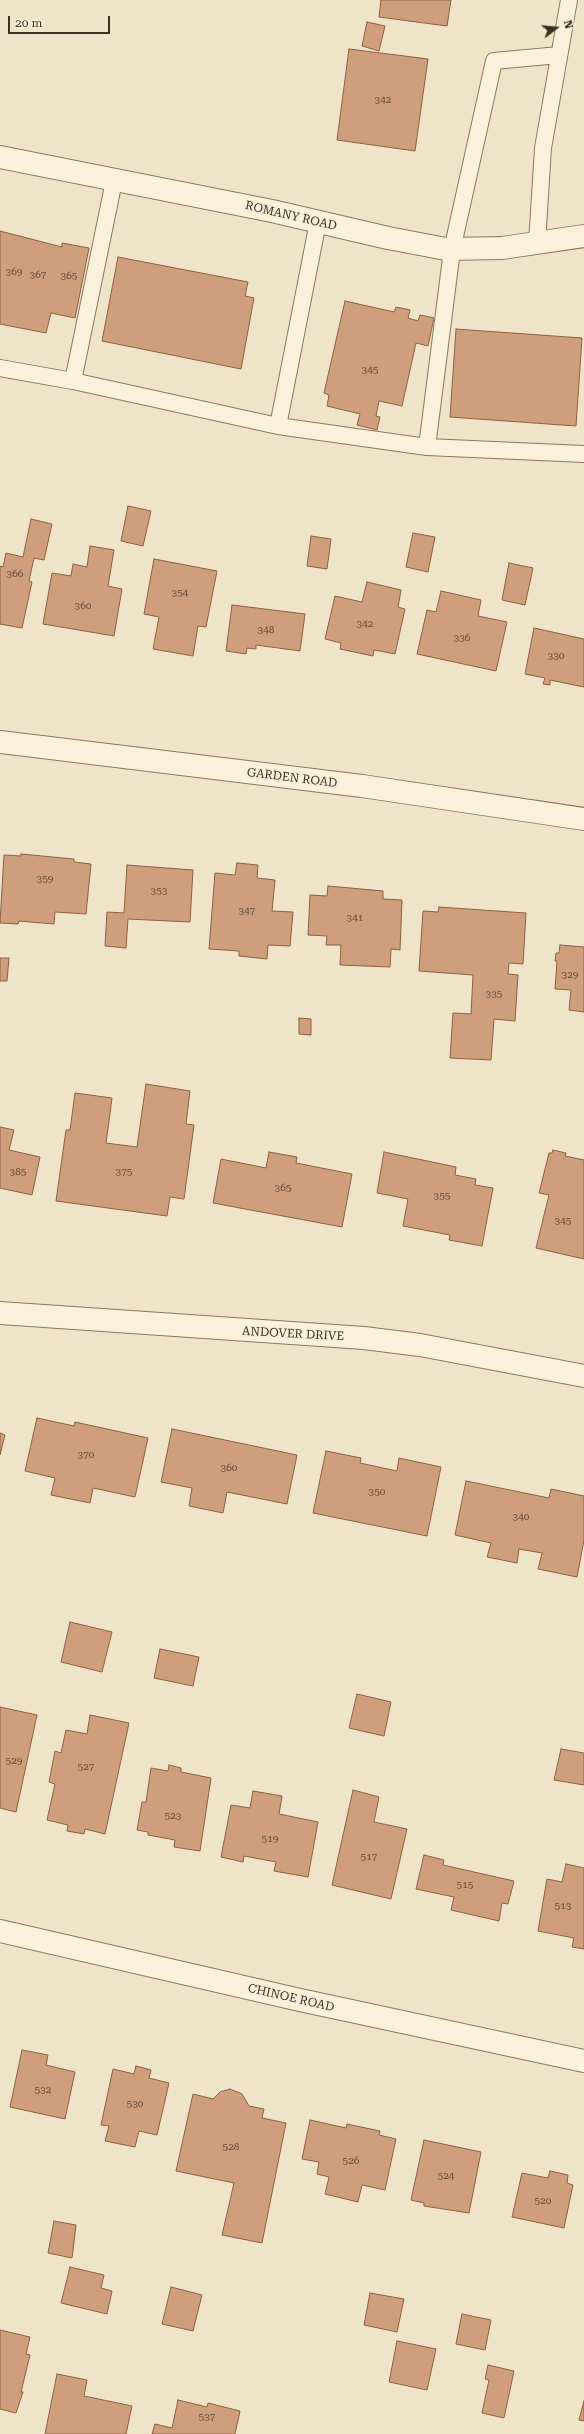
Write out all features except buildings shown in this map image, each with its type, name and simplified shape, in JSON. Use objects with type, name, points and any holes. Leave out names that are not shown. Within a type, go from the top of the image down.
[{"type":"street","name":"ROMANY ROAD","points":[[0,158],[452,250],[502,248],[584,236]]},
{"type":"street","name":"GARDEN ROAD","points":[[0,742],[362,786],[584,819]]},
{"type":"street","name":"ANDOVER DRIVE","points":[[0,1313],[364,1338],[420,1345],[584,1376]]},
{"type":"street","name":"CHINOE ROAD","points":[[0,1930],[300,2000],[584,2061]]},
{"type":"lane","points":[[537,243],[543,148],[569,0]]},
{"type":"lane","points":[[427,447],[452,250],[494,60],[559,55]]},
{"type":"lane","points":[[72,381],[114,181]]},
{"type":"lane","points":[[278,426],[318,222]]},
{"type":"lane","points":[[0,368],[72,381],[278,426],[427,447],[584,454]]}]
